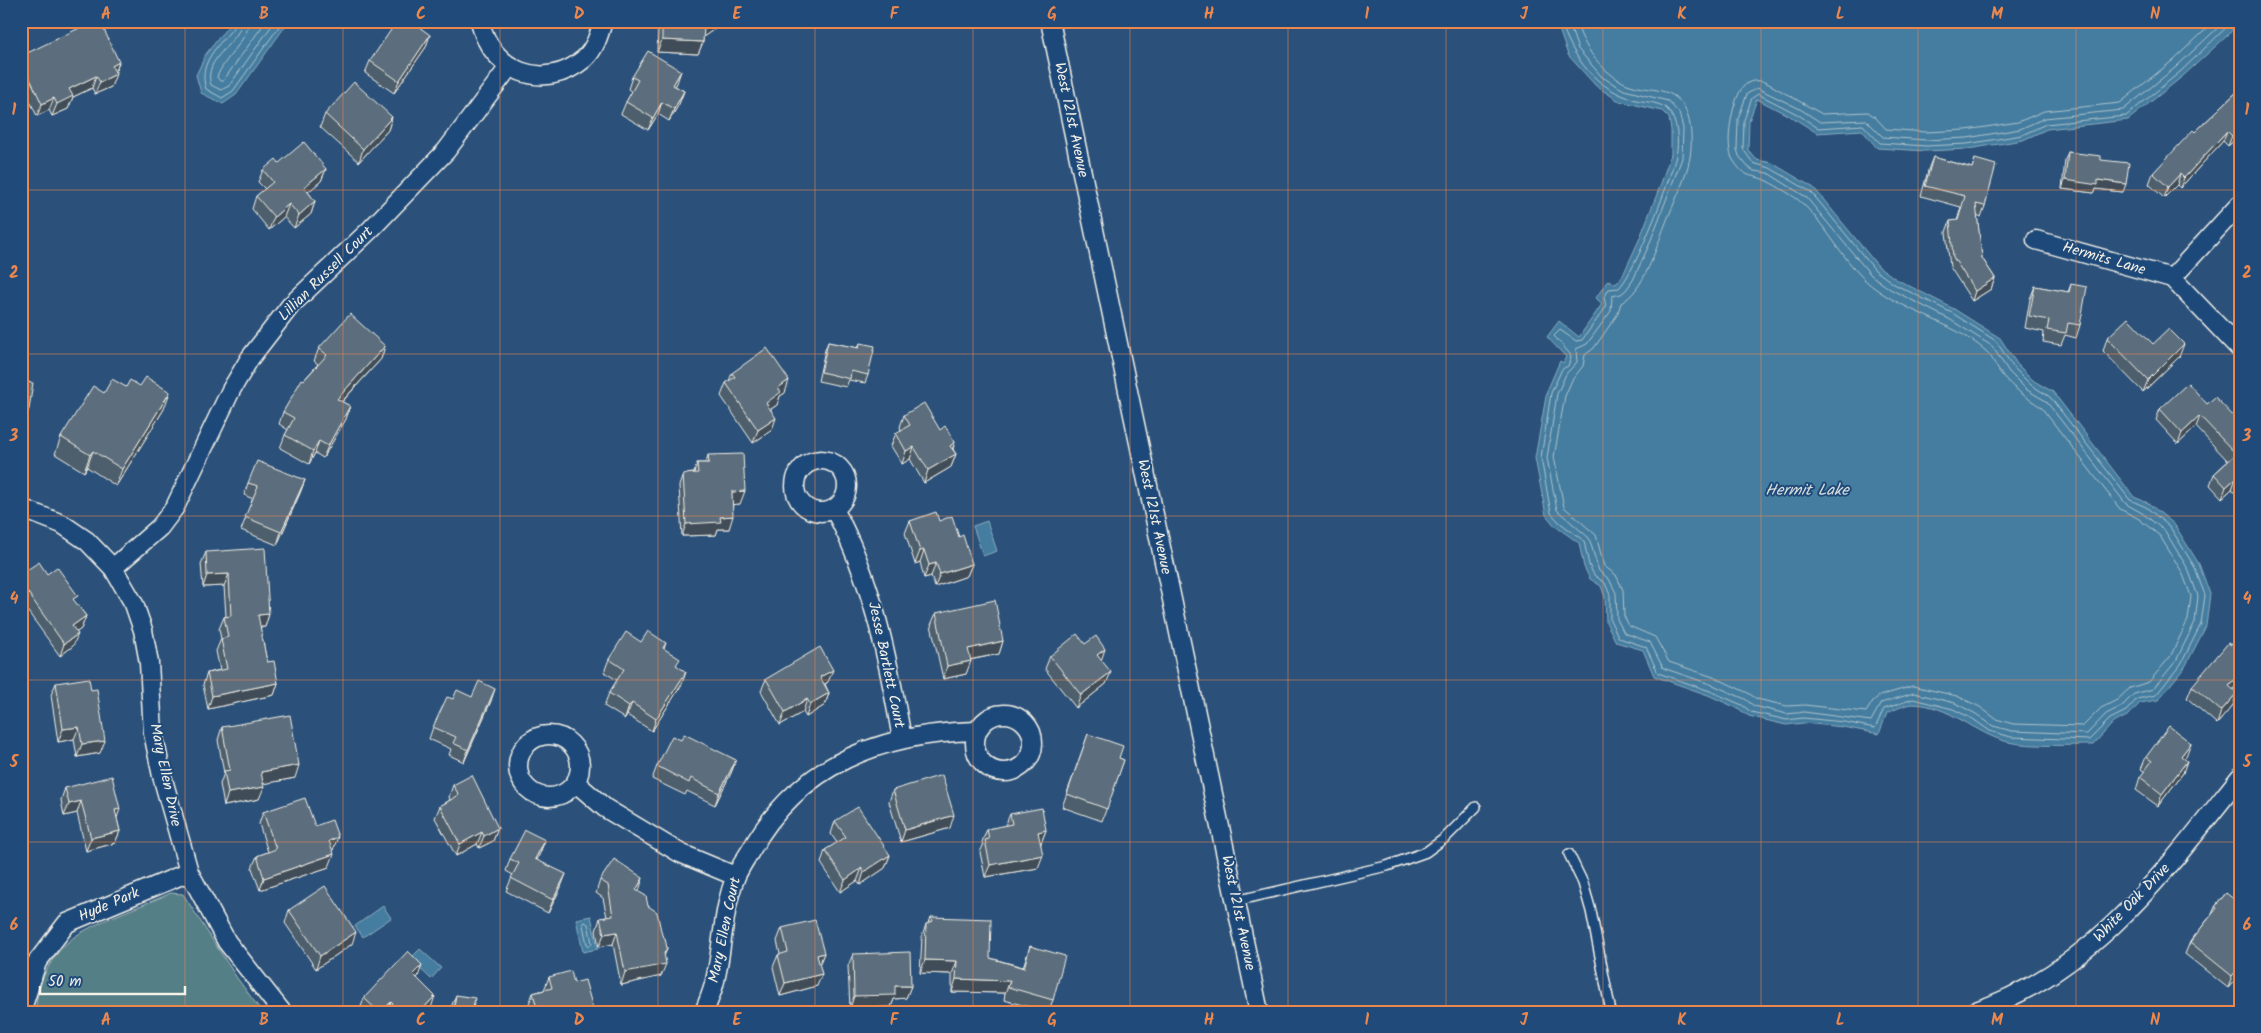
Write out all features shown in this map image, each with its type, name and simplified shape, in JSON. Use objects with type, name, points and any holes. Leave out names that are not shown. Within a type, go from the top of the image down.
[{"type":"street","points":[[480,21],[483,35],[494,54],[509,67],[528,74],[549,75],[568,70],[585,58],[597,41],[603,21]]},
{"type":"street","name":"West 121st Avenue","points":[[1050,21],[1259,1012]]},
{"type":"street","name":"Lillian Russell Court","points":[[113,568],[160,527],[175,507],[227,398],[250,358],[291,304],[371,229],[446,151],[509,67]]},
{"type":"street","points":[[2240,204],[2172,278],[2240,349]]},
{"type":"street","name":"Hermits Lane","points":[[2036,240],[2172,278]]},
{"type":"street","name":"Mary Ellen Drive","points":[[21,508],[62,524],[87,541],[113,568],[134,604],[144,630],[149,663],[153,733],[162,776],[189,872],[227,942],[282,1012]]},
{"type":"street","name":"Jesse Bartlett Court","points":[[834,509],[863,571],[876,611],[892,678],[902,739]]},
{"type":"street","name":"Mary Ellen Court","points":[[704,1012],[716,977],[736,876],[761,831],[784,803],[810,780],[832,765],[854,755],[902,739],[976,731]]},
{"type":"street","name":"White Oak Drive","points":[[1973,1012],[2018,994],[2051,974],[2102,936],[2134,905],[2177,856],[2240,777]]},
{"type":"street","points":[[576,783],[605,808],[680,853],[736,876]]},
{"type":"street","name":"Hyde Park","points":[[21,1012],[37,962],[67,923],[189,872]]},
{"type":"lane","points":[[1235,901],[1387,866],[1426,852],[1445,838],[1476,807]]},
{"type":"lane","points":[[1569,854],[1583,883],[1591,911],[1611,1012]]},
{"type":"green space","points":[[171,893],[183,894],[237,978],[262,1012],[36,1012],[39,989],[43,977],[56,956],[73,938],[104,921]]},
{"type":"water","points":[[232,21],[289,21],[236,95],[223,104],[201,93],[196,75],[206,54]]},
{"type":"water","name":"Hermit Lake","points":[[1556,21],[2239,21],[2229,34],[2183,76],[2128,120],[2047,129],[2023,140],[1968,149],[1926,151],[1877,148],[1862,130],[1817,133],[1757,99],[1749,121],[1748,150],[1757,160],[1772,163],[1814,188],[1878,266],[1896,279],[1954,309],[2000,338],[2017,364],[2034,381],[2053,392],[2134,497],[2148,503],[2174,524],[2199,564],[2210,594],[2206,626],[2185,667],[2158,700],[2140,703],[2129,715],[2113,723],[2093,745],[2038,745],[2008,742],[1984,733],[1939,709],[1913,704],[1887,713],[1879,734],[1843,727],[1803,723],[1786,725],[1749,716],[1739,709],[1708,695],[1654,676],[1643,650],[1616,642],[1606,622],[1605,597],[1601,586],[1590,579],[1584,567],[1579,543],[1555,526],[1546,515],[1535,458],[1547,391],[1560,361],[1563,363],[1566,357],[1547,337],[1559,321],[1579,337],[1602,304],[1596,298],[1608,280],[1616,284],[1623,275],[1639,240],[1671,154],[1671,130],[1669,118],[1662,111],[1619,101],[1596,86],[1568,55]]},
{"type":"water","points":[[987,521],[997,551],[983,556],[973,526]]},
{"type":"water","points":[[383,906],[391,918],[363,937],[355,926]]},
{"type":"water","points":[[591,916],[598,949],[583,952],[576,919]]},
{"type":"water","points":[[420,949],[441,968],[431,979],[410,959]]},
{"type":"building","points":[[94,21],[100,21],[119,62],[112,66],[116,74],[100,82],[96,76],[69,89],[73,96],[57,104],[54,98],[42,104],[21,60],[21,56]]},
{"type":"building","points":[[397,21],[411,21],[430,35],[399,81],[370,61]]},
{"type":"building","points":[[662,21],[713,21],[704,28],[703,42],[662,40]]},
{"type":"building","points":[[648,51],[681,71],[673,85],[684,91],[674,109],[662,102],[653,118],[626,102],[638,80],[632,77]]},
{"type":"building","points":[[354,82],[392,117],[363,149],[325,114]]},
{"type":"building","points":[[2240,89],[2240,128],[2232,136],[2227,131],[2184,178],[2180,174],[2168,187],[2153,173],[2193,130],[2195,132]]},
{"type":"building","points":[[304,142],[326,169],[304,187],[315,201],[299,215],[289,204],[274,217],[256,196],[273,182],[263,170],[276,159],[279,163]]},
{"type":"building","points":[[2068,152],[2101,156],[2101,160],[2129,163],[2126,184],[2098,180],[2098,185],[2065,180]]},
{"type":"building","points":[[1933,157],[1972,168],[1975,159],[1996,165],[1985,206],[1976,204],[1982,258],[1995,278],[1975,291],[1953,257],[1950,221],[1958,220],[1965,196],[1925,186]]},
{"type":"building","points":[[2071,284],[2087,287],[2080,325],[2068,323],[2066,333],[2047,330],[2049,320],[2029,316],[2035,286],[2069,292]]},
{"type":"building","points":[[350,314],[385,346],[337,399],[350,406],[328,446],[319,441],[313,451],[285,435],[294,418],[283,412],[302,379],[304,380],[327,355],[319,348]]},
{"type":"building","points":[[2128,318],[2153,344],[2169,329],[2184,344],[2148,380],[2107,338]]},
{"type":"building","points":[[828,342],[859,348],[860,343],[875,346],[868,375],[851,371],[850,379],[821,372]]},
{"type":"building","points":[[767,348],[789,380],[778,388],[781,392],[766,403],[776,418],[758,430],[726,383],[735,377],[732,373]]},
{"type":"building","points":[[146,377],[170,392],[122,469],[93,451],[90,455],[61,437],[93,386],[104,393],[112,379],[126,387],[130,380],[140,386]]},
{"type":"building","points":[[21,381],[33,383],[29,409],[21,408]]},
{"type":"building","points":[[2188,383],[2207,404],[2215,397],[2240,421],[2240,483],[2236,478],[2226,487],[2214,474],[2236,454],[2200,416],[2182,433],[2160,409]]},
{"type":"building","points":[[924,403],[940,430],[945,426],[955,442],[950,446],[956,454],[928,470],[914,447],[906,451],[896,433],[910,425],[904,415]]},
{"type":"building","points":[[743,454],[745,491],[732,492],[733,516],[720,517],[721,522],[686,524],[683,474],[698,473],[697,463],[709,463],[708,455]]},
{"type":"building","points":[[257,461],[305,480],[281,532],[245,517],[258,486],[248,483]]},
{"type":"building","points":[[936,512],[939,521],[952,516],[959,537],[963,535],[972,564],[940,574],[936,563],[929,565],[924,550],[920,551],[910,521]]},
{"type":"building","points":[[265,548],[269,614],[258,615],[267,662],[274,661],[278,683],[212,696],[207,673],[227,669],[221,639],[228,637],[224,617],[231,616],[229,574],[207,575],[206,552]]},
{"type":"building","points":[[39,562],[47,574],[57,567],[78,596],[73,599],[86,616],[72,626],[78,634],[64,644],[21,583],[21,574]]},
{"type":"building","points":[[995,600],[1003,641],[968,649],[971,661],[947,666],[936,613]]},
{"type":"building","points":[[648,631],[666,643],[663,648],[680,659],[676,665],[686,672],[656,719],[632,703],[629,706],[609,693],[624,669],[609,659],[626,632],[641,642]]},
{"type":"building","points":[[1077,634],[1085,644],[1096,636],[1105,649],[1097,655],[1111,672],[1081,695],[1050,656]]},
{"type":"building","points":[[2240,636],[2240,674],[2229,686],[2237,693],[2221,711],[2192,686],[2228,643],[2231,645]]},
{"type":"building","points":[[820,647],[833,670],[820,677],[829,693],[810,704],[807,699],[785,712],[766,679]]},
{"type":"building","points":[[89,678],[91,690],[97,689],[105,741],[82,744],[79,727],[63,729],[56,683]]},
{"type":"building","points":[[479,681],[495,689],[468,750],[453,743],[456,737],[433,727],[447,697],[453,699],[457,690],[472,697]]},
{"type":"building","points":[[290,715],[299,765],[261,772],[264,787],[228,793],[224,771],[230,770],[222,727]]},
{"type":"building","points":[[2169,726],[2191,743],[2181,756],[2187,761],[2162,794],[2140,777],[2152,761],[2146,757]]},
{"type":"building","points":[[684,734],[736,760],[719,793],[691,778],[689,783],[657,766],[672,736],[681,740]]},
{"type":"building","points":[[1088,734],[1123,746],[1119,758],[1124,760],[1107,809],[1067,794]]},
{"type":"building","points":[[472,775],[498,828],[484,836],[482,832],[460,844],[440,806],[459,795],[453,785]]},
{"type":"building","points":[[942,775],[954,815],[905,830],[893,790]]},
{"type":"building","points":[[112,776],[120,809],[115,810],[120,831],[91,838],[81,801],[69,804],[65,788]]},
{"type":"building","points":[[305,798],[315,826],[332,820],[338,837],[329,841],[334,854],[264,878],[257,856],[276,849],[263,812]]},
{"type":"building","points":[[858,807],[890,855],[864,872],[862,868],[845,880],[825,850],[846,837],[835,821]]},
{"type":"building","points":[[1042,808],[1046,830],[1038,832],[1043,855],[990,865],[985,840],[989,839],[987,829],[1012,824],[1010,814]]},
{"type":"building","points":[[525,830],[545,840],[535,859],[566,874],[553,900],[511,878],[519,863],[510,859]]},
{"type":"building","points":[[614,859],[643,878],[636,890],[646,896],[648,906],[657,912],[667,948],[664,953],[666,964],[625,972],[617,932],[604,934],[600,918],[613,916],[608,885],[600,880]]},
{"type":"building","points":[[325,886],[356,932],[320,956],[289,910]]},
{"type":"building","points":[[2226,893],[2240,904],[2240,967],[2232,976],[2190,942],[2217,908],[2215,907]]},
{"type":"building","points":[[931,917],[991,919],[990,958],[1024,968],[1030,946],[1065,956],[1053,1000],[1008,987],[1010,981],[956,979],[957,961],[925,960],[926,924],[933,921]]},
{"type":"building","points":[[815,920],[824,953],[817,955],[822,974],[785,983],[778,955],[788,952],[782,928]]},
{"type":"building","points":[[408,951],[422,965],[413,974],[435,996],[420,1012],[401,1012],[391,1002],[379,1012],[364,998]]},
{"type":"building","points":[[910,952],[911,986],[895,986],[895,995],[854,996],[853,954]]},
{"type":"building","points":[[571,971],[574,983],[585,980],[594,1012],[538,1012],[533,993],[552,988],[549,977]]},
{"type":"building","points":[[456,995],[475,998],[473,1007],[505,1012],[453,1012]]}]
